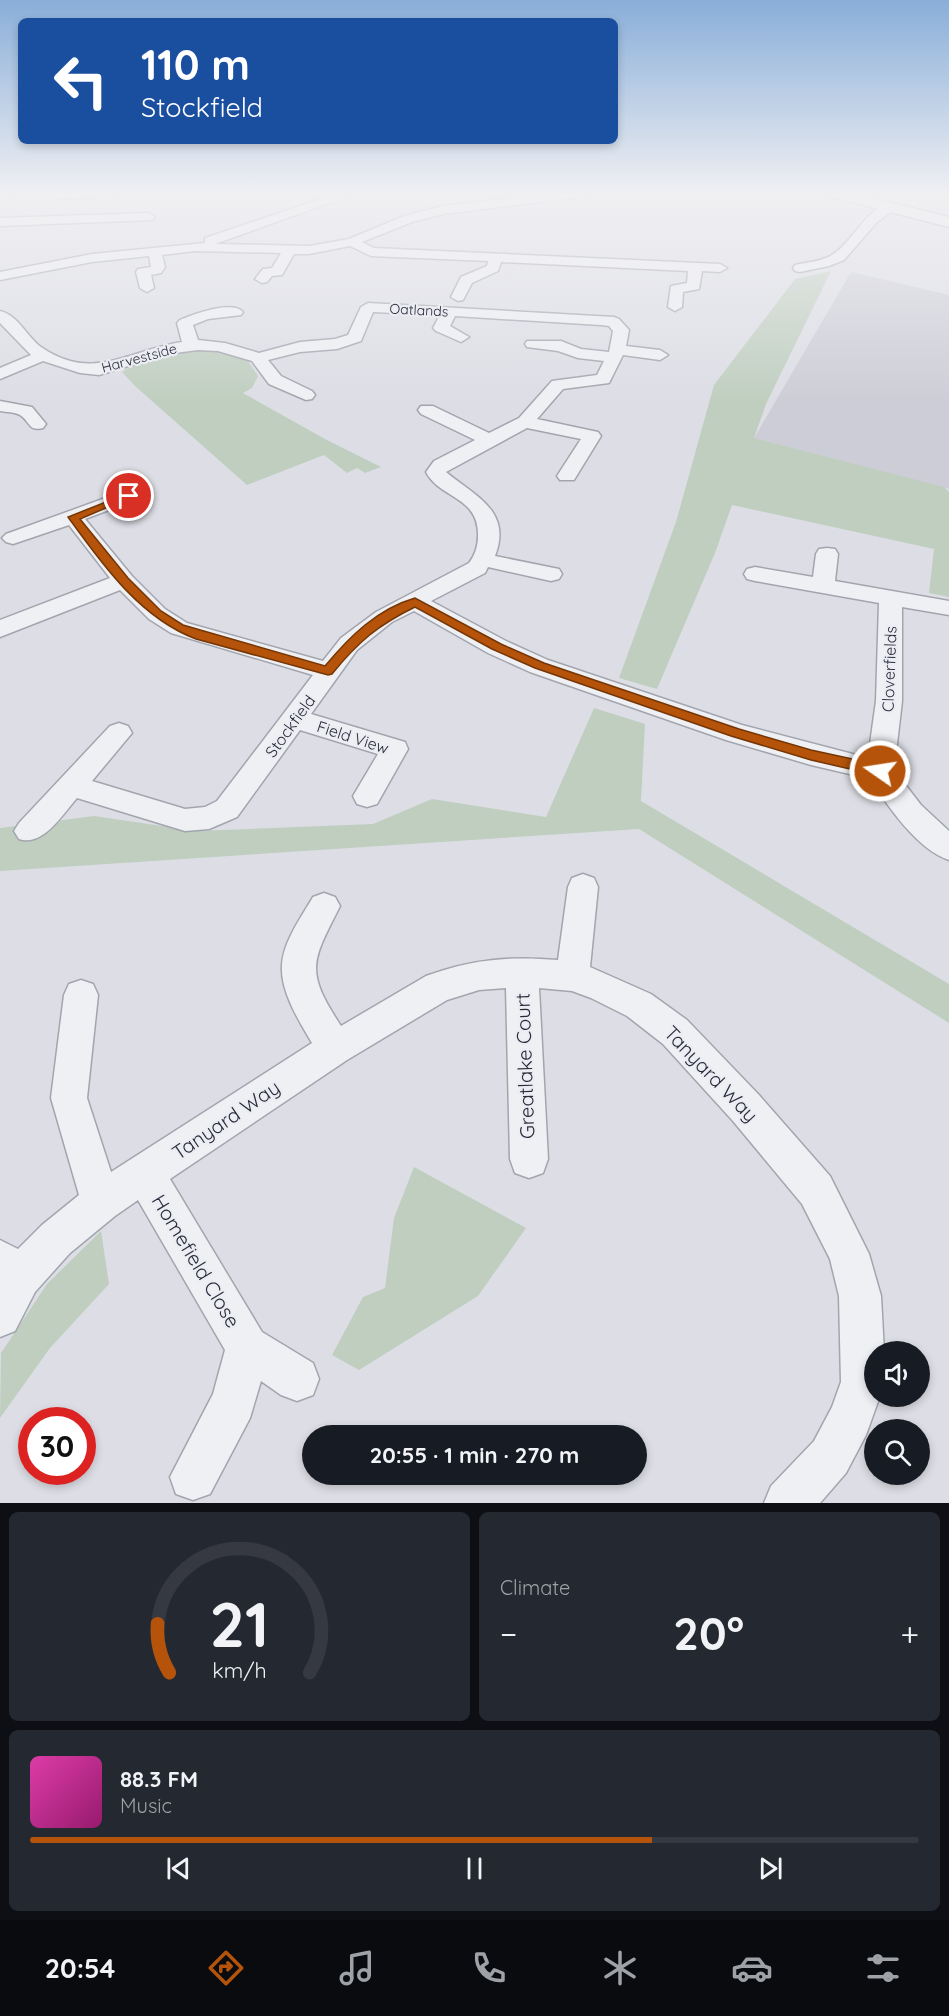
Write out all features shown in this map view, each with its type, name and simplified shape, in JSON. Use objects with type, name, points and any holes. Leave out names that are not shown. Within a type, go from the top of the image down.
[{"type":"street","points":[[0,276],[73,262]]},
{"type":"street","points":[[147,288],[142,272],[156,270],[157,262]]},
{"type":"street","points":[[262,279],[268,272],[277,272],[282,262]]},
{"type":"street","points":[[458,297],[466,280],[493,268],[495,262]]},
{"type":"street","points":[[598,262],[720,268]]},
{"type":"street","points":[[800,268],[828,262]]},
{"type":"street","points":[[675,307],[676,289],[694,286],[695,267]]},
{"type":"street","name":"Oatlands","points":[[258,358],[300,347],[337,344],[355,338],[368,307],[614,322],[621,330],[616,353]]},
{"type":"street","points":[[450,311],[441,328],[461,338]]},
{"type":"street","points":[[192,345],[185,323],[205,315],[237,312]]},
{"type":"street","name":"Harvestside","points":[[0,315],[10,322],[21,339],[43,355],[93,370],[108,368],[149,353],[192,345],[215,345],[258,358]]},
{"type":"street","points":[[533,344],[561,346],[578,353],[660,355]]},
{"type":"street","points":[[551,574],[484,560],[490,537],[486,515],[471,498],[446,482],[436,472],[441,465],[525,422],[558,386],[603,380],[616,353]]},
{"type":"street","points":[[0,374],[43,355]]},
{"type":"street","points":[[258,358],[275,381],[306,395]]},
{"type":"street","points":[[0,406],[26,411],[37,424]]},
{"type":"street","points":[[428,410],[488,441]]},
{"type":"street","points":[[525,422],[592,436],[567,476]]},
{"type":"street","points":[[13,538],[129,496]]},
{"type":"street","points":[[73,517],[124,581],[157,614],[179,628],[328,671]]},
{"type":"street","points":[[822,587],[827,554]]},
{"type":"street","name":"Stockfield","points":[[72,786],[185,820],[210,818],[227,809],[296,719],[349,644],[384,617],[477,568],[484,560]]},
{"type":"street","points":[[755,574],[949,608]]},
{"type":"street","points":[[0,629],[124,581]]},
{"type":"street","name":"Cloverfields","points":[[880,771],[889,701],[891,598]]},
{"type":"street","points":[[415,602],[496,647],[539,666],[735,733],[811,755],[880,771],[892,793],[912,815],[949,848]]},
{"type":"street","name":"Field View","points":[[296,719],[396,749],[368,796]]},
{"type":"street","points":[[29,831],[119,733]]},
{"type":"street","points":[[572,976],[583,887]]},
{"type":"street","points":[[324,906],[312,927],[297,965],[307,1001],[335,1048]]},
{"type":"street","name":"Tanyard Way","points":[[0,1316],[10,1269],[57,1239],[101,1202],[335,1048],[438,987],[479,975],[522,972],[572,976],[601,986],[639,1005],[675,1032],[746,1108],[816,1190],[849,1254],[860,1296],[862,1382],[850,1419],[830,1457],[788,1503]]},
{"type":"street","name":"Greatlake Court","points":[[522,972],[529,1159]]},
{"type":"street","points":[[81,995],[69,1098],[101,1202]]},
{"type":"street","name":"Homefield Close","points":[[145,1174],[248,1347],[297,1379]]},
{"type":"street","points":[[193,1476],[234,1402],[248,1347]]},
{"type":"shaded area","points":[[851,272],[949,295],[949,489],[754,438]]},
{"type":"green space","points":[[831,271],[766,404],[754,438],[944,487],[949,492],[949,597],[929,593],[934,549],[732,505],[715,553],[657,689],[619,678],[676,522],[714,385],[795,279]]},
{"type":"green space","points":[[209,349],[248,361],[258,376],[252,388],[243,393],[381,467],[365,473],[357,468],[347,473],[324,455],[247,485],[122,372],[152,358]]},
{"type":"green space","points":[[594,708],[645,724],[641,801],[949,984],[949,1023],[639,829],[0,871],[0,828],[94,816],[196,831],[373,824],[432,799],[546,817]]},
{"type":"green space","points":[[414,1167],[526,1228],[478,1296],[359,1370],[332,1355],[363,1297],[385,1288],[394,1218]]},
{"type":"green space","points":[[101,1231],[109,1284],[50,1348],[0,1418],[1,1353],[47,1284]]},
{"type":"route","points":[[129,496],[73,517],[124,581],[157,614],[179,628],[200,636],[328,671],[349,644],[366,630],[384,617],[415,602],[496,647],[539,666],[735,733],[811,755],[880,771]]}]
